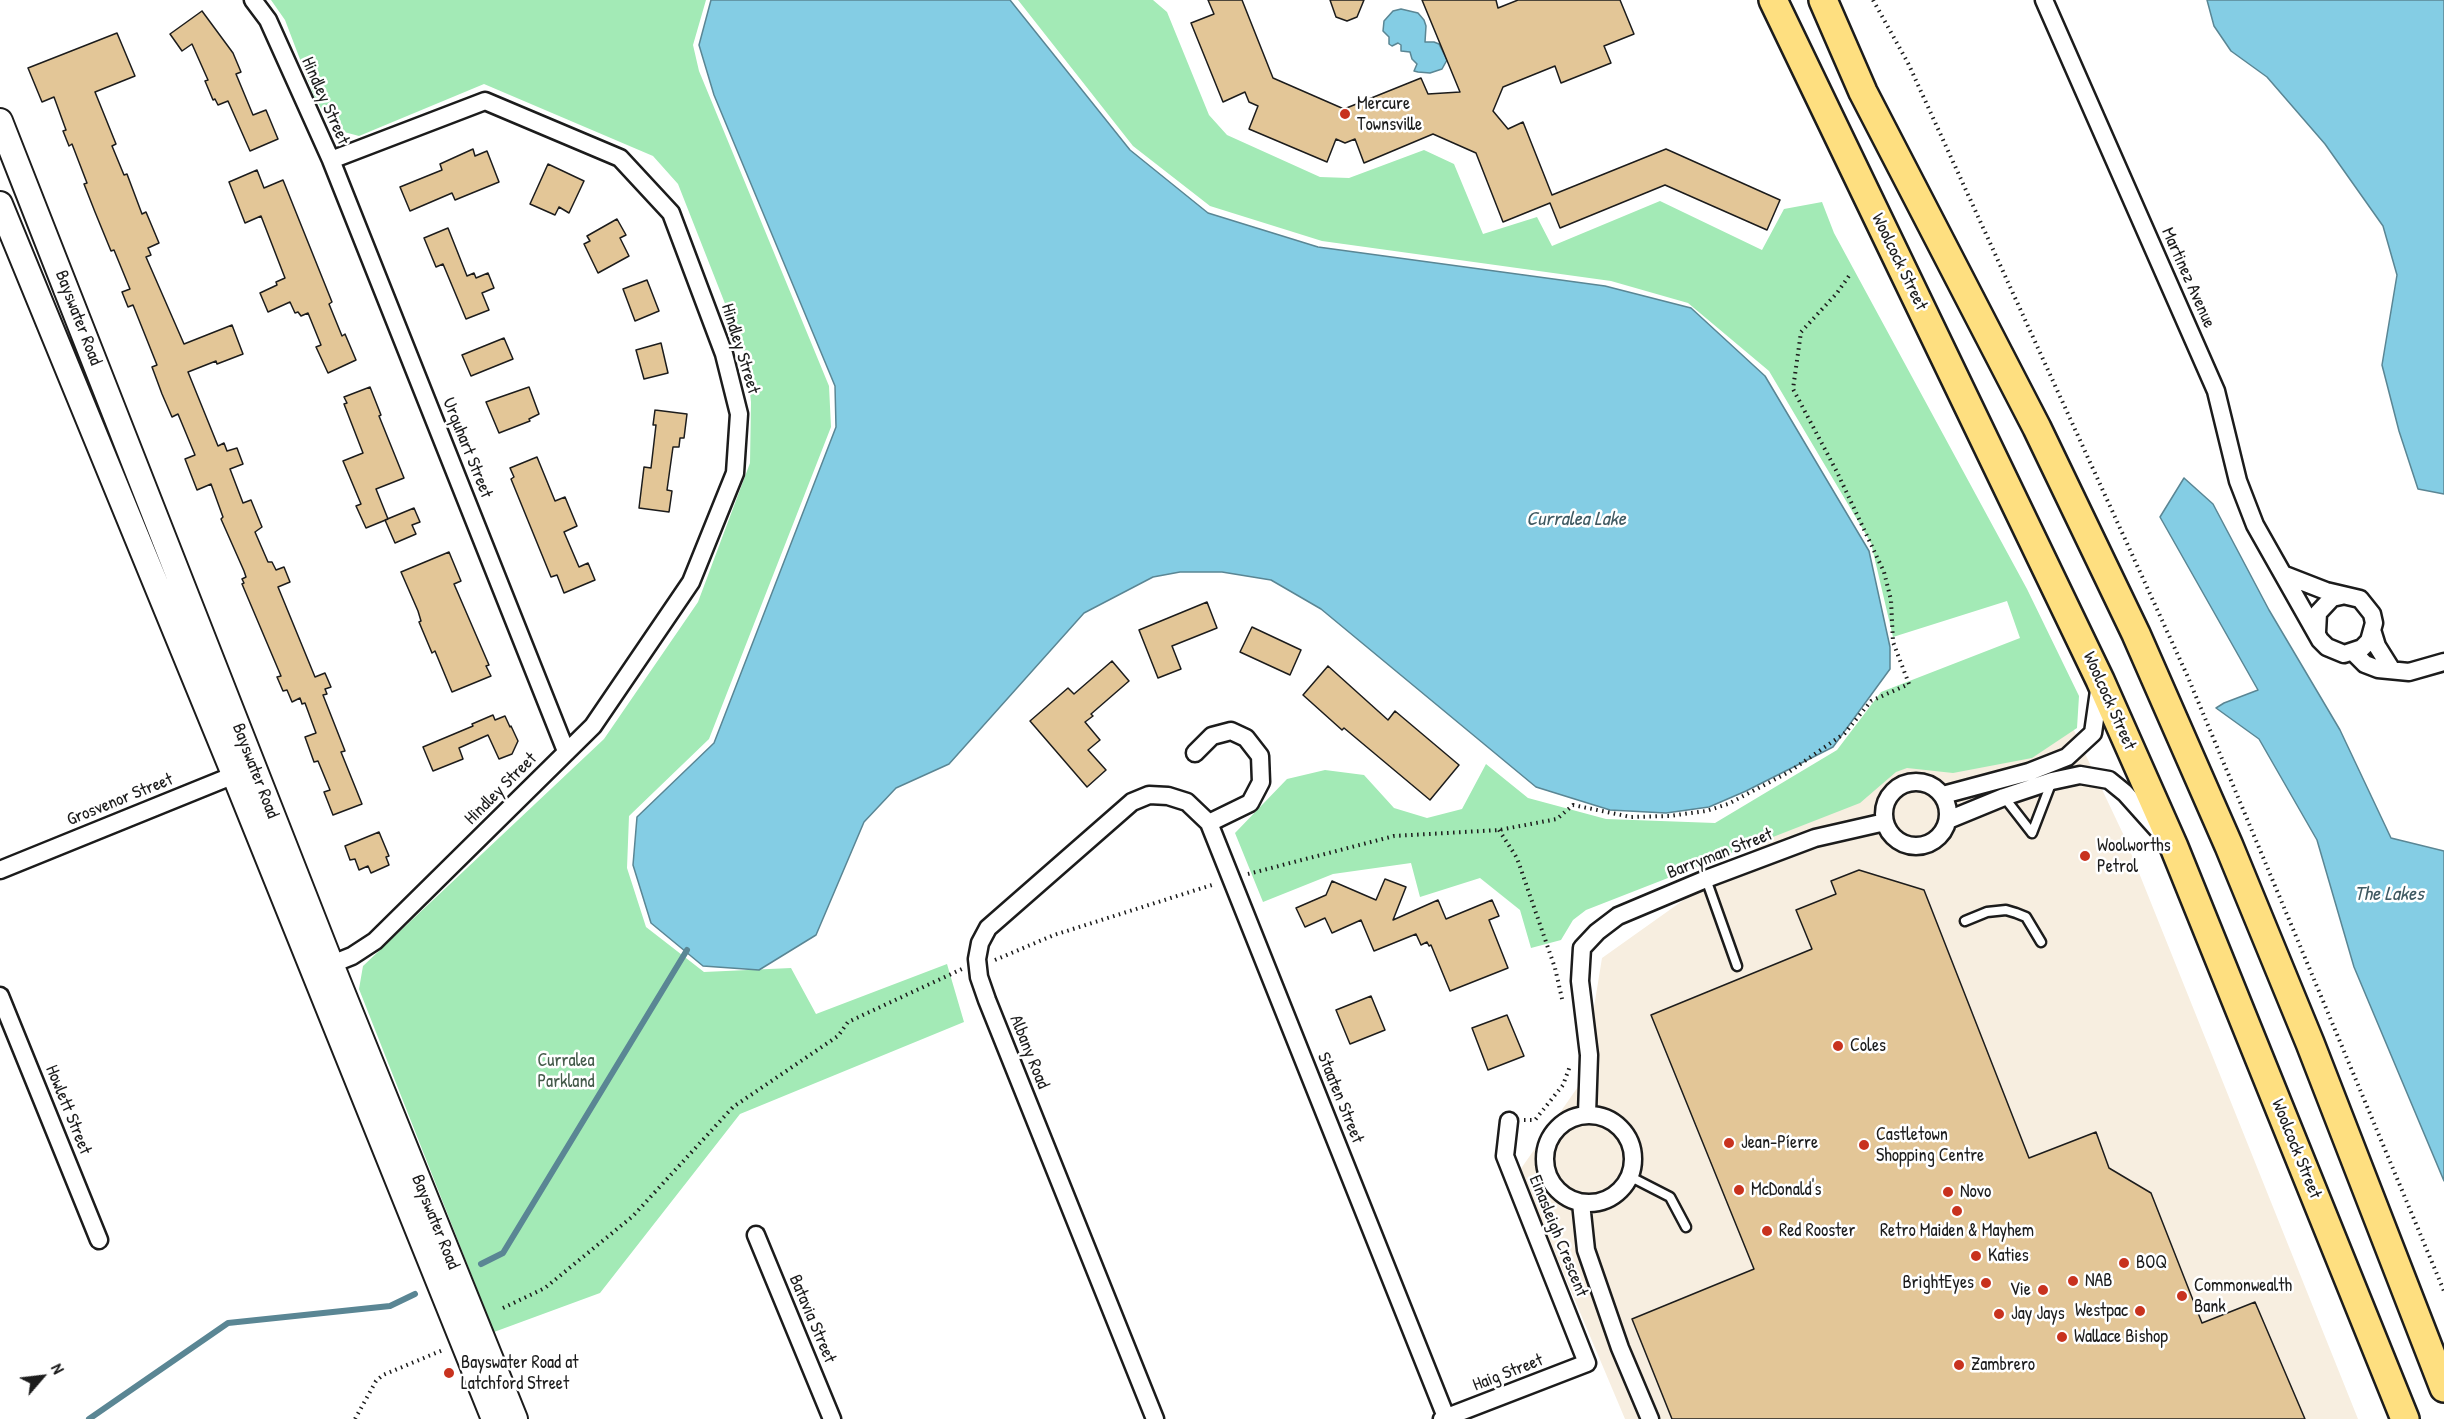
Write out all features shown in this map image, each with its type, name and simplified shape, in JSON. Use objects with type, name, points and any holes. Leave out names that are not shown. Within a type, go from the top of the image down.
[{"type":"main road","name":"Woolcock Street","points":[[1773,0],[2100,680],[2174,847],[2405,1419]]},
{"type":"main road","points":[[1823,0],[1863,92],[2037,428],[2136,634],[2229,846],[2310,1043],[2444,1388]]},
{"type":"main road","name":"Bayswater Road","points":[[0,121],[244,770],[494,1419]]},
{"type":"main road","name":"Bayswater Road","points":[[0,204],[244,770]]},
{"type":"main road","name":"Bayswater Road","points":[[322,968],[515,1419]]},
{"type":"street","name":"Hindley Street","points":[[253,0],[268,20],[331,160],[485,101],[620,158],[671,213],[724,354],[740,414],[735,473],[691,582],[593,726],[375,941],[352,956],[322,968]]},
{"type":"street","name":"Martinez Avenue","points":[[2044,0],[2216,391],[2238,481],[2255,525],[2317,632],[2327,648],[2344,654],[2354,653],[2365,664],[2378,669],[2409,672],[2444,662]]},
{"type":"street","name":"Urquhart Street","points":[[331,160],[567,751]]},
{"type":"street","points":[[2285,575],[2341,596],[2360,599],[2367,605],[2374,623],[2373,633],[2377,646],[2392,670]]},
{"type":"street","points":[[2317,632],[2318,612],[2332,598],[2341,596]]},
{"type":"street","points":[[2354,653],[2362,648],[2373,633]]},
{"type":"street","points":[[1942,795],[2029,771],[2067,757],[2093,733],[2100,680]]},
{"type":"street","points":[[1196,753],[1212,736],[1231,731],[1246,738],[1260,756],[1261,782],[1250,803],[1209,823]]},
{"type":"street","name":"Grosvenor Street","points":[[0,870],[244,770]]},
{"type":"street","points":[[1948,820],[2004,797],[2052,781],[2080,776],[2109,780],[2125,793],[2174,847]]},
{"type":"street","points":[[1913,781],[1924,782],[1934,787],[1942,795],[1947,802],[1948,820],[1945,828],[1933,842],[1914,846],[1896,838],[1885,822],[1884,811],[1887,800],[1902,784],[1913,781]]},
{"type":"street","name":"Albany Road","points":[[1155,1419],[991,1011],[977,965],[980,943],[988,928],[1132,802],[1149,795],[1168,796],[1187,802]]},
{"type":"street","name":"Staaten Street","points":[[1187,802],[1209,823],[1444,1418]]},
{"type":"street","name":"Barryman Street","points":[[1587,1114],[1589,1055],[1580,981],[1582,948],[1597,932],[1618,916],[1706,879],[1815,838],[1885,822]]},
{"type":"street","name":"Howlett Street","points":[[0,996],[99,1240]]},
{"type":"street","points":[[1587,1114],[1613,1121],[1625,1132],[1633,1150],[1634,1166],[1631,1177],[1622,1190],[1608,1200],[1592,1204],[1581,1203],[1566,1197],[1558,1190],[1548,1177],[1544,1159],[1547,1143],[1558,1126],[1571,1118],[1587,1114]]},
{"type":"street","name":"Einasleigh Crescent","points":[[1509,1121],[1505,1156],[1587,1363]]},
{"type":"street","name":"Einasleigh Crescent","points":[[1581,1203],[1586,1250],[1620,1348],[1650,1419]]},
{"type":"street","name":"Batavia Street","points":[[756,1235],[832,1419]]},
{"type":"street","name":"Haig Street","points":[[1444,1418],[1587,1363]]},
{"type":"lane","points":[[2004,797],[2032,833],[2052,781]]},
{"type":"lane","points":[[1706,879],[1737,966]]},
{"type":"lane","points":[[1965,921],[1987,912],[2006,910],[2026,917],[2041,942]]},
{"type":"lane","points":[[1631,1177],[1670,1197],[1686,1227]]},
{"type":"path","points":[[503,1308],[545,1288],[633,1216],[733,1107],[838,1035],[848,1022],[966,967],[988,963],[1054,935],[1232,879],[1355,845],[1417,834],[1498,830],[1557,819],[1573,805],[1621,815],[1651,817],[1695,813],[1728,804],[1766,785],[1809,759],[1845,733],[1871,701],[1909,684],[1893,642],[1892,600],[1884,572],[1837,472],[1793,389],[1801,332],[1837,293],[1851,273]]},
{"type":"path","points":[[1498,830],[1517,858],[1555,968],[1565,1014]]},
{"type":"path","points":[[1509,1121],[1535,1120],[1563,1085],[1573,1058]]},
{"type":"path","points":[[355,1419],[376,1381],[383,1375],[443,1350]]},
{"type":"shaded area","points":[[2054,688],[2125,838],[2358,1419],[1625,1419],[1520,1170],[1582,1081],[1602,958],[1896,749]]},
{"type":"green space","name":"Curralea Parkland","points":[[271,0],[706,0],[693,45],[699,71],[829,386],[831,427],[709,739],[629,816],[627,868],[646,927],[704,972],[791,968],[816,1014],[947,964],[964,1022],[740,1114],[600,1293],[494,1332],[359,989],[363,966],[604,739],[698,602],[750,463],[751,402],[746,357],[678,184],[653,156],[484,84],[359,136],[333,129],[314,96],[285,20]]},
{"type":"green space","points":[[1018,0],[1153,0],[1167,12],[1209,115],[1227,135],[1320,177],[1349,178],[1424,150],[1454,164],[1483,234],[1537,217],[1552,246],[1660,201],[1762,250],[1784,209],[1822,202],[1834,233],[2027,589],[2079,696],[2077,728],[2032,758],[1953,773],[1907,768],[1896,772],[1860,803],[1586,910],[1573,920],[1561,940],[1531,948],[1520,910],[1480,878],[1420,897],[1411,863],[1333,874],[1263,902],[1235,833],[1287,779],[1325,770],[1364,775],[1394,808],[1427,818],[1462,809],[1486,764],[1528,798],[1606,819],[1715,823],[1837,750],[1881,692],[2020,638],[2007,601],[1893,637],[1871,543],[1769,371],[1688,303],[1611,281],[1322,241],[1210,206],[1133,146]]},
{"type":"water","name":"Curralea Lake","points":[[711,0],[1010,0],[1130,150],[1208,213],[1318,247],[1605,286],[1691,308],[1765,376],[1869,551],[1890,647],[1890,669],[1833,747],[1746,791],[1709,807],[1666,813],[1610,810],[1536,787],[1321,609],[1271,580],[1222,572],[1180,572],[1153,577],[1084,613],[949,764],[896,788],[864,822],[816,935],[759,970],[703,966],[651,923],[633,865],[637,817],[714,743],[836,427],[835,386],[714,95],[699,45]]},
{"type":"water","points":[[2207,0],[2444,0],[2444,494],[2418,489],[2399,431],[2382,365],[2397,275],[2383,226],[2325,144],[2267,77],[2231,51],[2214,26]]},
{"type":"water","points":[[1401,9],[1418,13],[1424,20],[1425,42],[1439,44],[1447,60],[1442,69],[1430,73],[1414,71],[1417,64],[1410,52],[1401,51],[1401,45],[1398,43],[1392,46],[1389,44],[1389,37],[1383,31],[1384,21],[1393,11]]},
{"type":"water","name":"The Lakes","points":[[2184,478],[2213,504],[2269,610],[2340,730],[2391,838],[2444,851],[2444,1181],[2354,967],[2317,840],[2259,739],[2216,708],[2258,690],[2160,517]]},
{"type":"building","name":"Mercure Townsville","points":[[1208,0],[1242,0],[1273,78],[1344,109],[1421,78],[1428,94],[1460,92],[1422,0],[1496,0],[1498,8],[1518,0],[1620,0],[1634,34],[1604,46],[1611,63],[1561,83],[1555,66],[1503,87],[1493,111],[1508,129],[1523,122],[1552,195],[1666,149],[1780,200],[1767,230],[1665,185],[1560,228],[1550,203],[1503,222],[1476,153],[1433,134],[1364,163],[1355,139],[1345,143],[1336,139],[1327,162],[1249,129],[1258,106],[1249,102],[1245,92],[1223,102],[1191,23],[1214,14]]},
{"type":"building","points":[[1330,0],[1364,0],[1357,17],[1347,21],[1336,17]]},
{"type":"building","points":[[202,11],[233,53],[241,72],[236,74],[253,115],[266,110],[278,139],[250,151],[228,101],[218,105],[215,99],[213,100],[205,81],[208,80],[192,44],[182,51],[170,34]]},
{"type":"building","points":[[117,33],[135,76],[95,92],[116,144],[112,146],[124,175],[127,174],[142,214],[146,212],[159,243],[148,248],[151,255],[146,257],[184,344],[232,325],[243,354],[188,372],[218,446],[224,443],[227,451],[237,448],[243,464],[230,469],[243,503],[251,500],[262,527],[255,532],[268,562],[272,562],[276,570],[284,567],[290,582],[278,587],[315,677],[325,673],[331,687],[325,689],[327,694],[323,695],[345,751],[341,752],[362,804],[333,815],[324,792],[330,790],[318,761],[314,762],[305,737],[316,733],[305,703],[302,704],[300,698],[292,702],[287,690],[283,691],[277,677],[281,676],[242,584],[244,583],[242,579],[246,577],[221,519],[223,517],[211,484],[197,490],[185,459],[195,455],[178,414],[172,417],[162,394],[152,367],[157,365],[133,305],[128,307],[122,292],[130,289],[95,212],[72,144],[69,146],[63,131],[66,130],[54,97],[42,102],[28,68]]},
{"type":"building","points":[[473,149],[475,156],[487,151],[499,182],[455,200],[452,193],[410,211],[400,187],[442,170],[440,164]]},
{"type":"building","points":[[548,164],[584,181],[569,213],[559,207],[555,215],[530,204]]},
{"type":"building","points":[[257,170],[264,188],[283,180],[332,302],[329,304],[342,336],[345,334],[356,360],[328,373],[316,347],[321,345],[308,313],[301,316],[298,312],[295,313],[290,302],[268,312],[260,293],[277,285],[276,282],[285,278],[261,216],[245,223],[229,182]]},
{"type":"building","points":[[617,219],[626,235],[620,238],[629,256],[598,273],[584,244],[590,241],[587,236]]},
{"type":"building","points":[[448,228],[467,276],[474,273],[476,278],[488,273],[494,288],[482,293],[489,310],[466,319],[443,264],[436,267],[424,238]]},
{"type":"building","points":[[647,280],[659,311],[635,321],[623,289]]},
{"type":"building","points":[[504,338],[513,359],[471,376],[462,355]]},
{"type":"building","points":[[661,343],[668,373],[644,379],[636,350]]},
{"type":"building","points":[[370,387],[404,478],[376,489],[388,519],[366,528],[356,506],[361,504],[343,461],[363,453],[344,404],[347,403],[344,397]]},
{"type":"building","points":[[529,387],[539,414],[529,419],[530,421],[499,433],[486,402]]},
{"type":"building","points":[[655,410],[687,414],[684,438],[680,438],[679,447],[673,447],[667,490],[672,491],[669,512],[639,508],[644,467],[651,468],[656,425],[653,425]]},
{"type":"building","points":[[537,457],[555,501],[565,497],[577,526],[564,532],[579,567],[588,563],[595,580],[564,593],[557,575],[551,577],[511,479],[514,477],[510,468]]},
{"type":"building","points":[[414,508],[420,522],[412,525],[416,534],[395,543],[385,520]]},
{"type":"building","points":[[449,552],[461,581],[454,584],[489,665],[486,666],[491,676],[452,692],[435,651],[432,653],[419,622],[421,621],[418,611],[401,572]]},
{"type":"building","points":[[1207,602],[1217,628],[1172,646],[1181,669],[1158,678],[1139,630]]},
{"type":"building","points":[[1252,627],[1301,650],[1290,675],[1240,652]]},
{"type":"building","points":[[1112,661],[1129,681],[1085,722],[1100,740],[1088,750],[1106,770],[1087,787],[1030,721],[1068,688],[1074,694]]},
{"type":"building","points":[[1328,666],[1388,720],[1395,711],[1459,765],[1430,800],[1344,728],[1342,730],[1303,695]]},
{"type":"building","points":[[493,715],[495,720],[505,716],[511,726],[518,741],[512,754],[499,759],[488,735],[459,748],[463,759],[433,771],[423,747]]},
{"type":"building","points":[[379,832],[389,856],[386,857],[389,865],[371,873],[368,866],[359,870],[355,859],[350,860],[345,846]]},
{"type":"building","name":"Castletown Shopping Centre","points":[[1859,870],[1924,890],[2029,1158],[2096,1132],[2109,1168],[2151,1193],[2202,1323],[2255,1302],[2305,1419],[1672,1419],[1632,1319],[1754,1269],[1651,1015],[1812,949],[1796,910],[1836,894],[1831,881]]},
{"type":"building","points":[[1385,879],[1406,887],[1393,920],[1438,900],[1446,919],[1492,900],[1499,916],[1489,920],[1508,968],[1450,991],[1431,945],[1429,946],[1427,942],[1421,945],[1416,934],[1374,951],[1361,920],[1332,933],[1325,918],[1305,927],[1296,908],[1326,895],[1332,881],[1376,900]]},
{"type":"building","points":[[1371,996],[1385,1030],[1350,1044],[1336,1010]]},
{"type":"building","points":[[1507,1015],[1524,1056],[1488,1070],[1472,1028]]},
{"type":"waterway","points":[[481,1264],[503,1253],[687,950]]},
{"type":"waterway","points":[[89,1419],[228,1323],[390,1306],[415,1294]]},
{"type":"place","name":"Mercure Townsville","points":[[1345,114]]},
{"type":"place","name":"Woolworths Petrol","points":[[2085,856]]},
{"type":"place","name":"Coles","points":[[1838,1046]]},
{"type":"place","name":"Jean-Píerre","points":[[1729,1143]]},
{"type":"place","name":"Castletown Shopping Centre","points":[[1864,1145]]},
{"type":"place","name":"McDonald's","points":[[1739,1190]]},
{"type":"place","name":"Novo","points":[[1948,1192]]},
{"type":"place","name":"Retro Maiden & Mayhem","points":[[1957,1211]]},
{"type":"place","name":"Red Rooster","points":[[1767,1231]]},
{"type":"place","name":"Katies","points":[[1976,1256]]},
{"type":"place","name":"BOQ","points":[[2124,1263]]},
{"type":"place","name":"NAB","points":[[2073,1281]]},
{"type":"place","name":"BrightEyes","points":[[1986,1283]]},
{"type":"place","name":"Vie","points":[[2043,1290]]},
{"type":"place","name":"Commonwealth Bank","points":[[2182,1296]]},
{"type":"place","name":"Westpac","points":[[2140,1311]]},
{"type":"place","name":"Jay Jays","points":[[1999,1314]]},
{"type":"place","name":"Wallace Bishop","points":[[2062,1337]]},
{"type":"place","name":"Zambrero","points":[[1959,1365]]},
{"type":"place","name":"Bayswater Road at Latchford Street","points":[[449,1373]]}]
